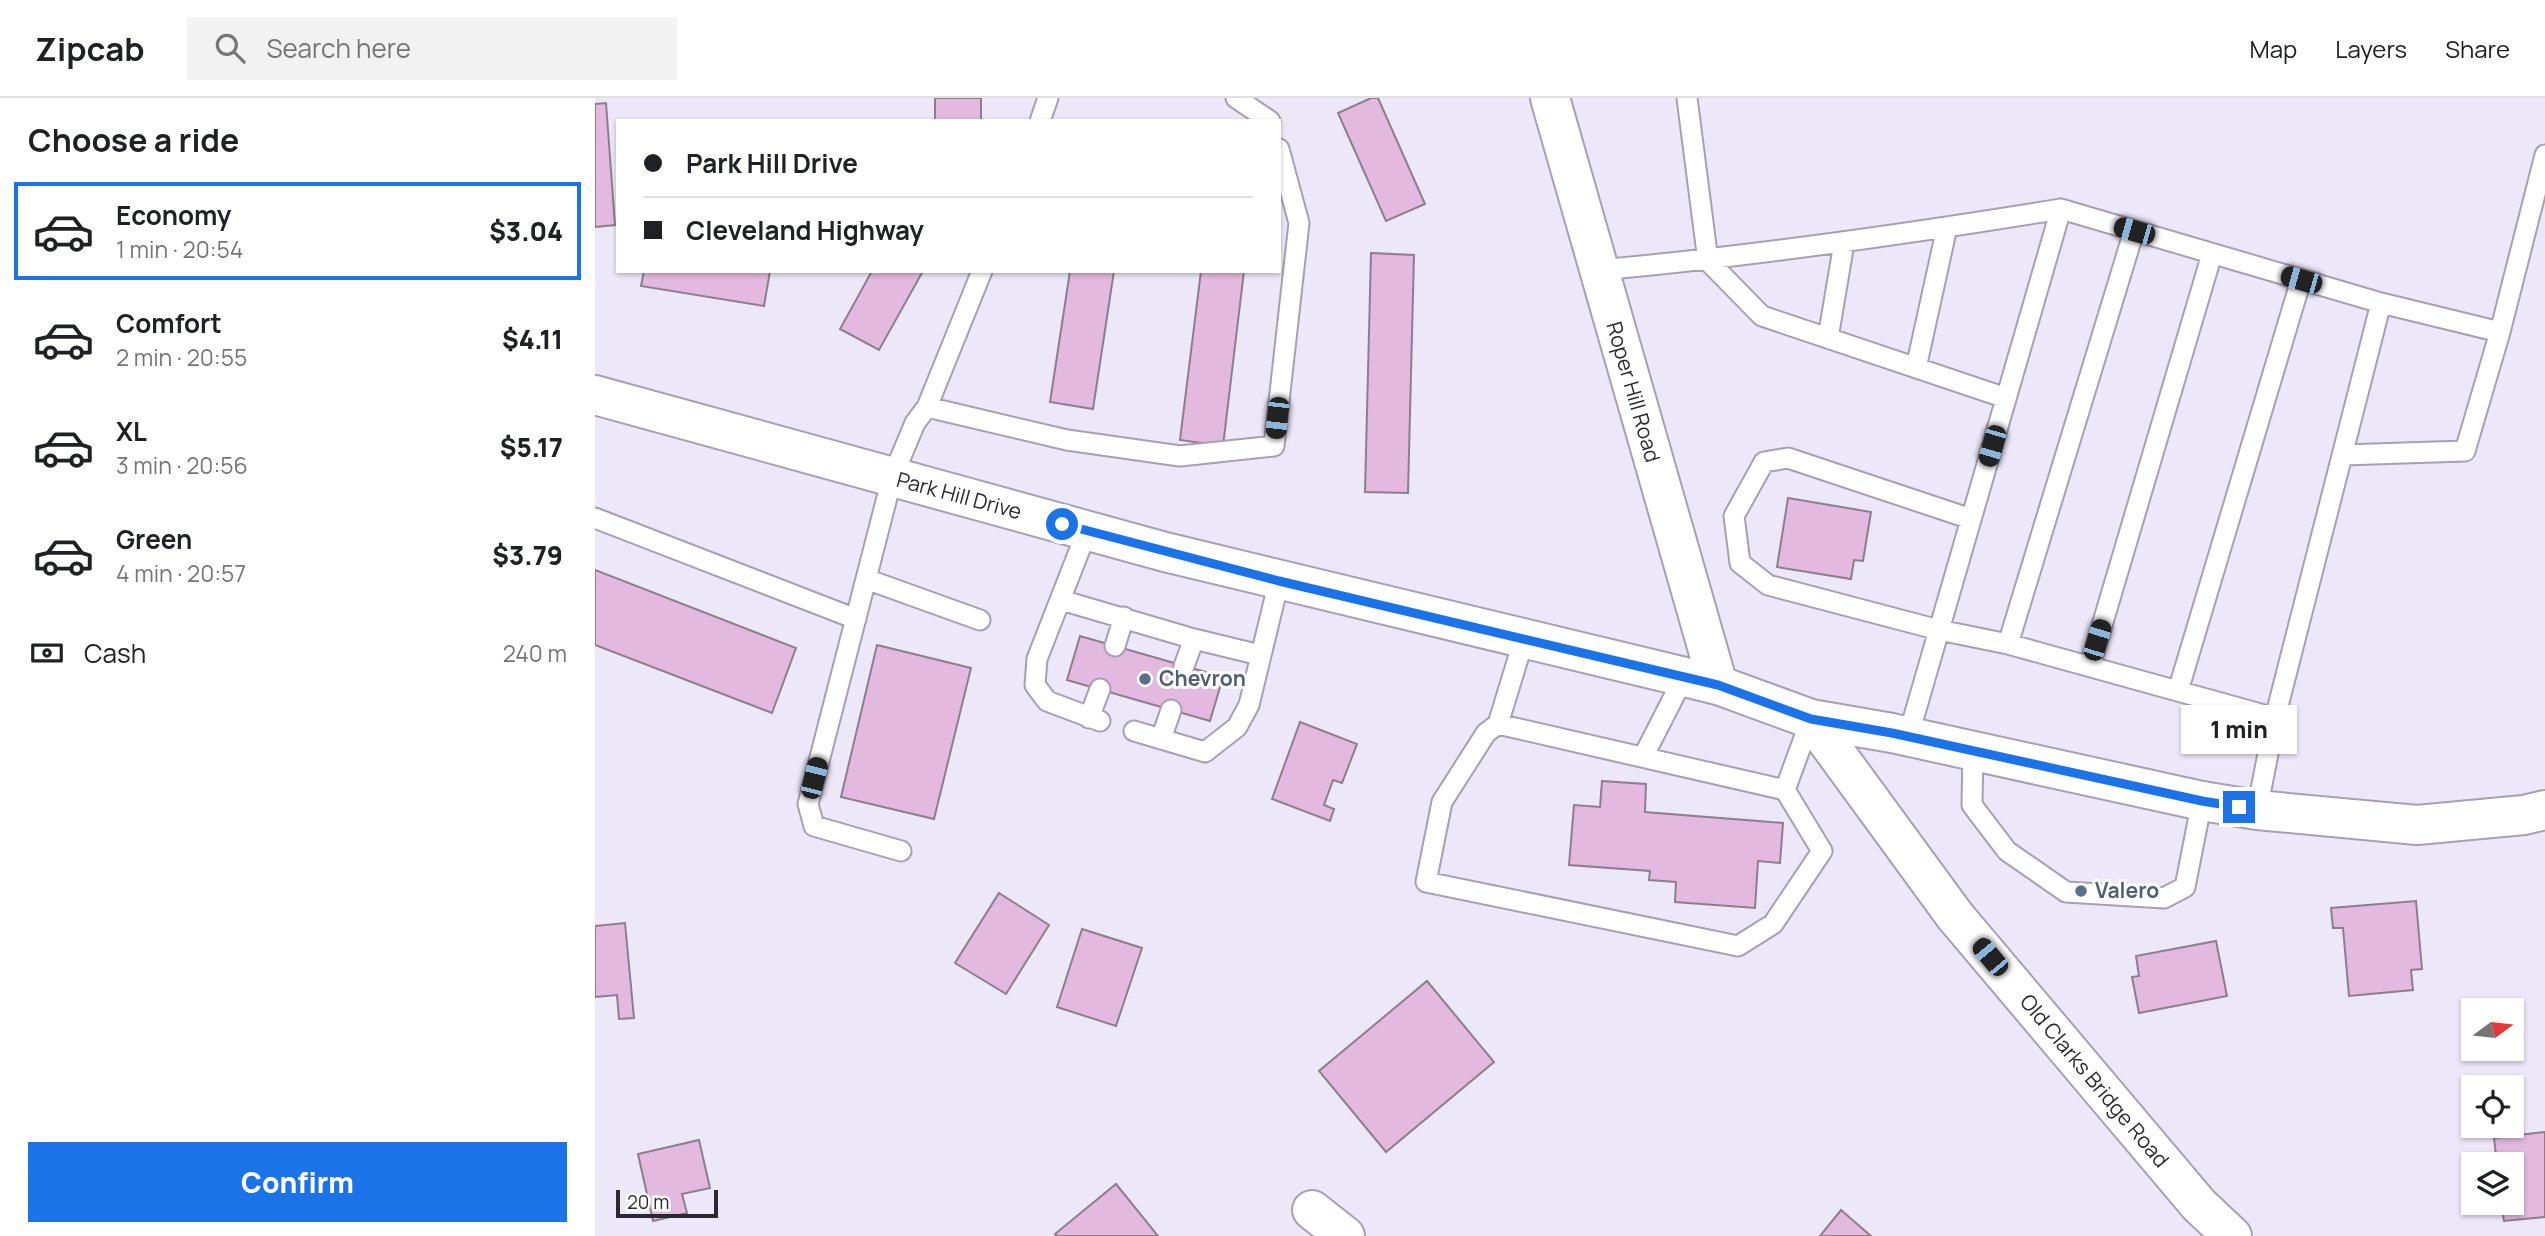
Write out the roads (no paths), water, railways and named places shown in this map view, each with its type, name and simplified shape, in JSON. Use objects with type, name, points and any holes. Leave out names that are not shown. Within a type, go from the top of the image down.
[{"type":"main road","name":"Roper Hill Road","points":[[1549,98],[1599,270],[1701,681]]},
{"type":"main road","name":"Park Hill Drive","points":[[595,395],[892,478],[1279,581],[1701,681],[1811,719],[1908,737],[2202,801],[2257,810],[2417,825],[2524,815],[2545,810]]},
{"type":"main road","name":"Old Clarks Bridge Road","points":[[1811,719],[1955,916],[2199,1205],[2232,1236]]},
{"type":"main road","points":[[1312,1210],[1345,1236]]},
{"type":"lane","points":[[1041,119],[1048,98]]},
{"type":"lane","points":[[1236,98],[1267,119]]},
{"type":"lane","points":[[1687,98],[1708,261],[1762,316],[2006,398]]},
{"type":"lane","points":[[2343,455],[2465,452],[2500,331],[2545,155]]},
{"type":"lane","points":[[927,407],[1067,440],[1180,456],[1274,446],[1300,223],[1281,156]]},
{"type":"lane","points":[[1599,270],[1708,261],[1947,228],[2061,209],[2381,303],[2500,331]]},
{"type":"lane","points":[[1908,737],[2061,209]]},
{"type":"lane","points":[[1916,368],[1947,228]]},
{"type":"lane","points":[[2008,644],[2134,231]]},
{"type":"lane","points":[[1828,338],[1844,243]]},
{"type":"lane","points":[[2089,666],[2212,254]]},
{"type":"lane","points":[[901,852],[814,826],[808,804],[892,478],[915,423],[927,407],[981,273]]},
{"type":"lane","points":[[2178,691],[2301,280]]},
{"type":"lane","points":[[2257,810],[2275,718],[2381,303]]},
{"type":"lane","points":[[1971,519],[1788,458],[1764,462],[1734,516],[1740,563],[1768,585],[1939,630],[2008,644],[2275,718]]},
{"type":"lane","points":[[595,518],[856,619]]},
{"type":"lane","points":[[1087,531],[1037,659],[1035,685],[1047,701],[1095,719],[1100,689]]},
{"type":"lane","points":[[866,579],[980,620]]},
{"type":"lane","points":[[1134,731],[1205,752],[1237,727],[1249,705],[1279,581]]},
{"type":"lane","points":[[1061,600],[1193,639],[1260,655]]},
{"type":"lane","points":[[1115,646],[1124,617]]},
{"type":"lane","points":[[1184,666],[1193,639]]},
{"type":"lane","points":[[1498,724],[1785,790],[1822,851],[1773,925],[1738,946],[1426,882],[1442,802],[1486,733],[1498,724],[1524,639]]},
{"type":"lane","points":[[1643,757],[1701,681]]},
{"type":"lane","points":[[1161,739],[1171,710]]},
{"type":"lane","points":[[1785,790],[1811,719]]},
{"type":"lane","points":[[1973,751],[1972,805],[2007,851],[2066,892],[2164,898],[2185,887],[2202,801]]},
{"type":"place","name":"Chevron","points":[[1145,679]]},
{"type":"place","name":"Valero","points":[[2081,891]]}]
